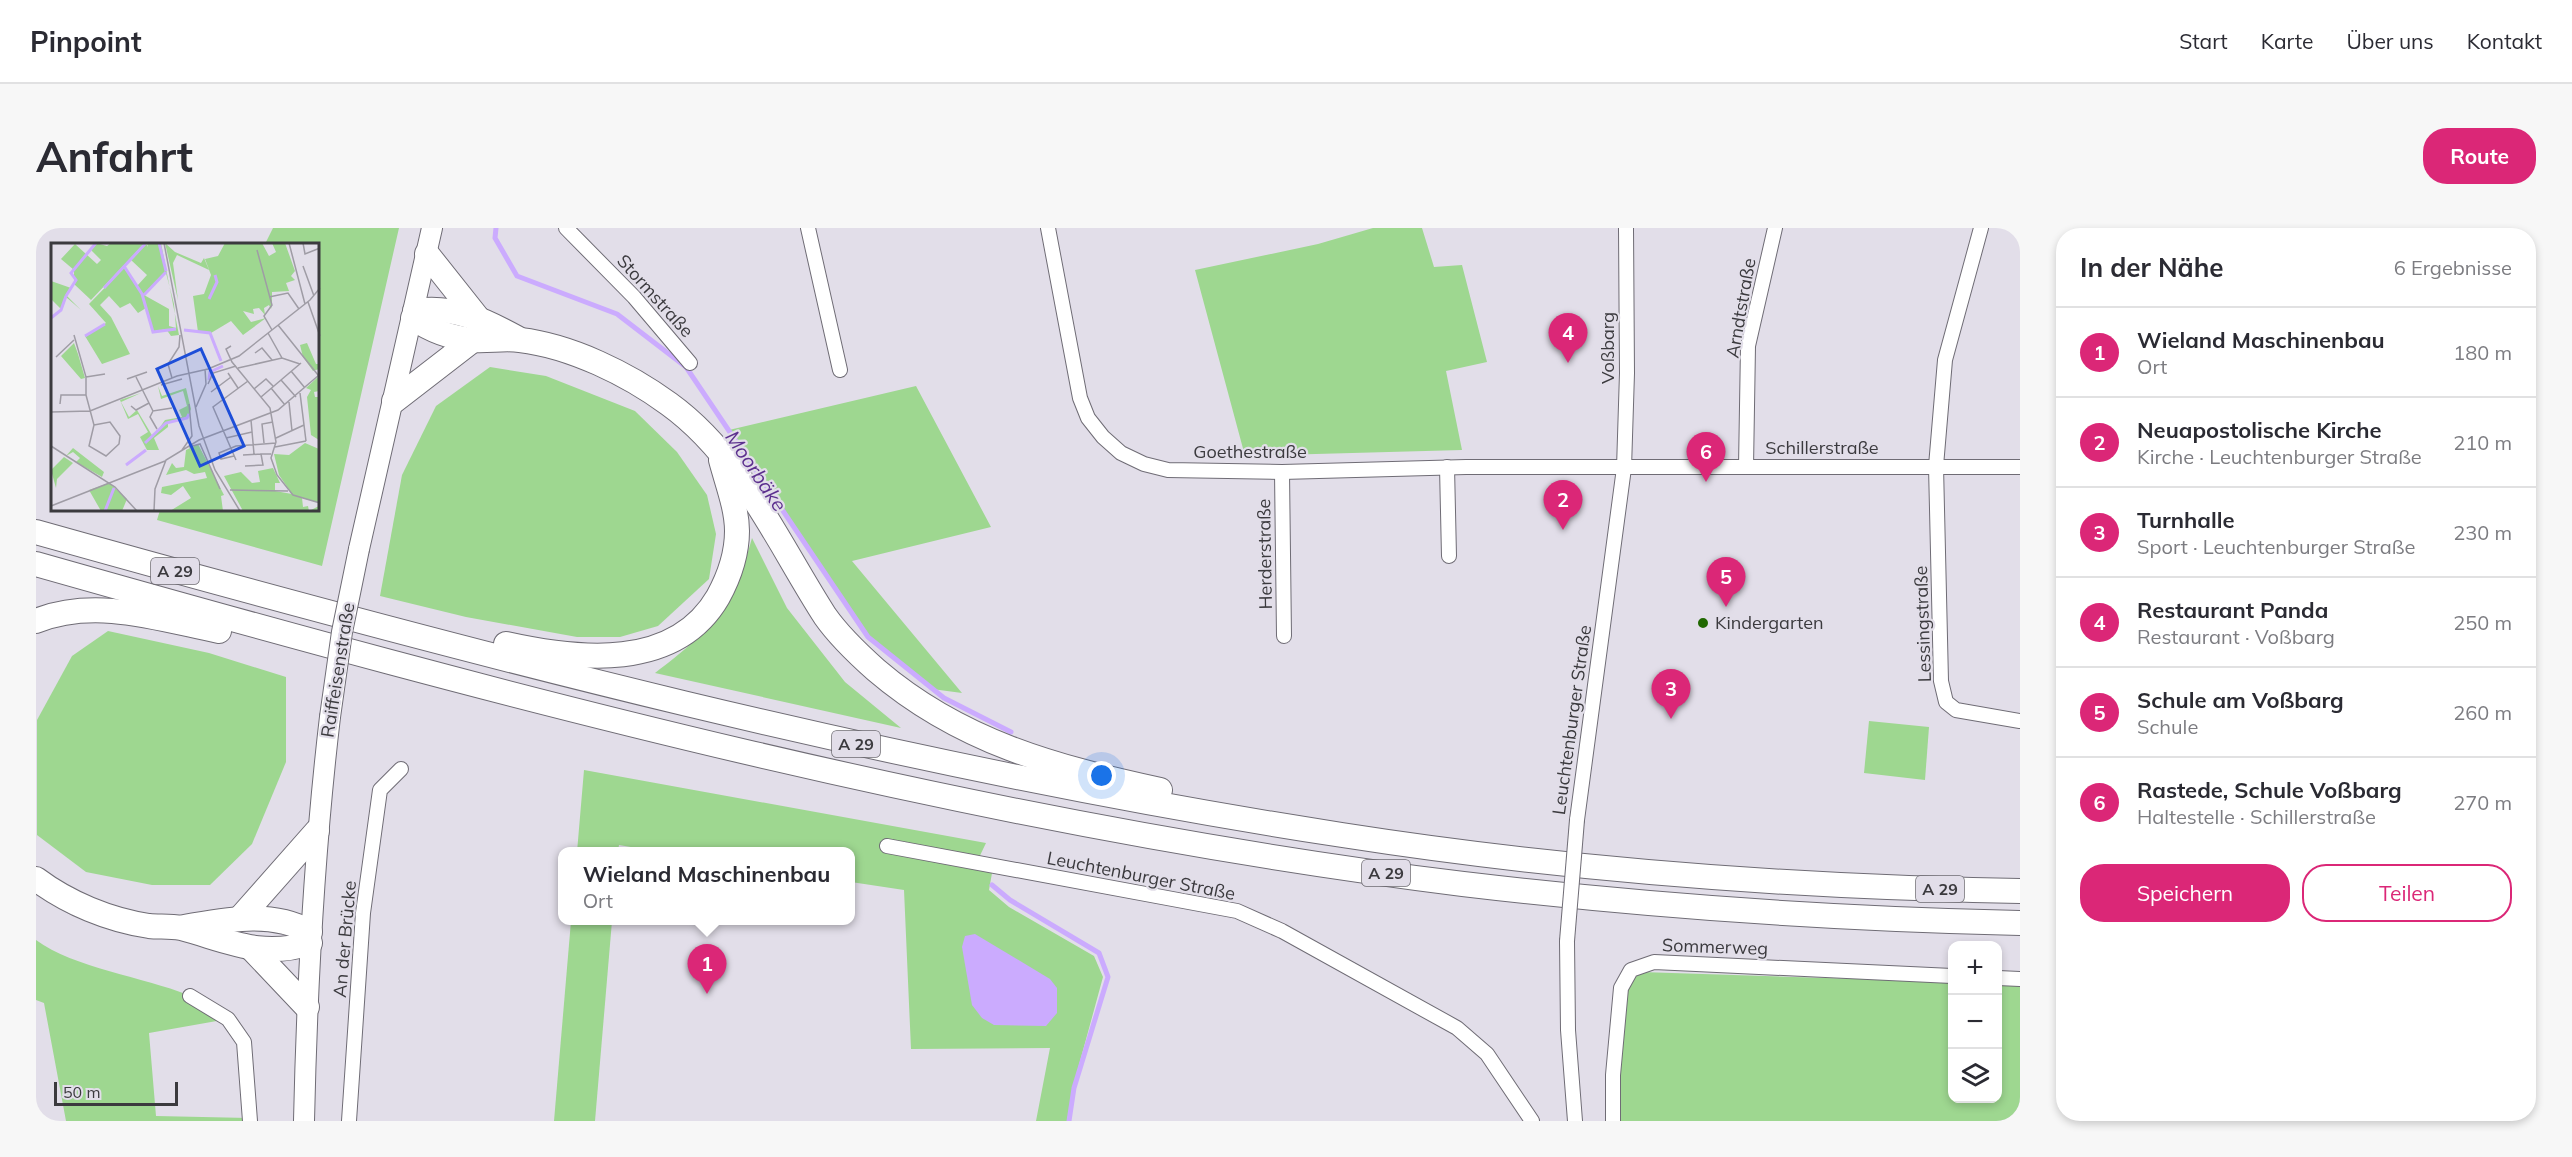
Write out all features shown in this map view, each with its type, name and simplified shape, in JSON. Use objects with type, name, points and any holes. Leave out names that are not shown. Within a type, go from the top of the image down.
[{"type":"highway","points":[[394,401],[475,328],[428,254]]},
{"type":"highway","name":"A 29","points":[[373,625],[412,620],[524,648],[600,657],[631,654],[679,637],[698,623],[714,604],[727,582],[734,559],[737,531],[734,508],[718,452],[697,428],[670,404],[609,367],[475,328],[428,328],[414,314]]},
{"type":"highway","points":[[718,452],[749,489],[827,619],[859,655],[902,692],[936,715],[984,740],[1046,763],[1179,794],[1312,815],[1344,836]]},
{"type":"highway","name":"A 29","points":[[36,532],[373,625],[638,694],[946,764],[1135,801],[1344,836],[1631,870],[1861,887],[2020,891]]},
{"type":"highway","name":"A 29","points":[[36,564],[363,655],[641,727],[960,799],[1130,832],[1339,867],[1628,902],[1859,919],[2020,922]]},
{"type":"highway","name":"A 29","points":[[36,621],[69,611],[103,610],[139,614],[301,652],[363,655]]},
{"type":"highway","points":[[241,917],[316,831]]},
{"type":"highway","points":[[36,879],[53,892],[116,918],[149,926],[178,928],[252,949],[294,948],[310,937],[293,924],[241,917],[178,928]]},
{"type":"highway","points":[[252,949],[307,1007]]},
{"type":"main road","name":"Raiffeisenstraße","points":[[304,1121],[316,831],[342,632],[432,228]]},
{"type":"street","name":"Stormstraße","points":[[566,228],[634,297],[690,363]]},
{"type":"street","points":[[808,228],[840,370]]},
{"type":"street","name":"Goethestraße","points":[[1048,228],[1080,398],[1088,418],[1103,437],[1121,453],[1144,464],[1168,470],[1282,472],[1447,467],[1624,468]]},
{"type":"street","name":"Voßbarg","points":[[1624,468],[1627,373],[1626,228]]},
{"type":"street","name":"Arndtstraße","points":[[1746,467],[1748,346],[1775,228]]},
{"type":"street","points":[[1936,466],[1945,360],[1981,228]]},
{"type":"street","name":"Lessingstraße","points":[[1936,466],[1941,681],[1946,702],[1956,710],[1966,713],[2020,721]]},
{"type":"street","points":[[1447,467],[1449,556]]},
{"type":"street","name":"Schillerstraße","points":[[1624,468],[2020,467]]},
{"type":"street","name":"Leuchtenburger Straße","points":[[1575,1121],[1568,1030],[1567,941],[1577,820],[1624,468]]},
{"type":"street","name":"Herderstraße","points":[[1282,472],[1284,636]]},
{"type":"street","name":"An der Brücke","points":[[349,1121],[363,913],[380,790],[401,769]]},
{"type":"street","name":"Leuchtenburger Straße","points":[[887,846],[1237,911],[1282,931],[1457,1028],[1487,1054],[1532,1121]]},
{"type":"street","name":"Sommerweg","points":[[1613,1121],[1613,1075],[1621,988],[1631,970],[1654,962],[1948,976]]},
{"type":"street","points":[[2002,978],[2020,979]]},
{"type":"street","points":[[190,996],[228,1019],[244,1042],[250,1121]]},
{"type":"green space","points":[[273,228],[399,228],[322,566],[157,520],[159,512],[320,512],[320,243],[266,243]]},
{"type":"green space","points":[[1373,228],[1422,228],[1434,267],[1462,265],[1487,362],[1446,371],[1462,450],[1245,456],[1195,270],[1318,244]]},
{"type":"green space","points":[[490,367],[546,376],[635,411],[677,452],[707,495],[716,534],[709,579],[658,626],[620,637],[577,637],[466,617],[380,596],[402,475],[436,406]]},
{"type":"green space","points":[[916,386],[991,527],[852,561],[962,693],[932,689],[868,637],[729,430]]},
{"type":"green space","points":[[752,538],[787,608],[845,682],[901,728],[655,673],[692,643],[718,615],[737,582]]},
{"type":"green space","points":[[108,631],[209,653],[286,677],[286,762],[252,844],[210,885],[152,885],[86,872],[37,835],[37,720],[72,656]]},
{"type":"green space","points":[[1869,721],[1929,727],[1925,780],[1864,773]]},
{"type":"green space","points":[[584,770],[986,843],[974,868],[992,873],[989,890],[1009,907],[1094,956],[1103,977],[1073,1087],[1067,1121],[1036,1121],[1050,1048],[911,1049],[904,890],[855,883],[855,847],[631,847],[619,845],[619,847],[577,847]]},
{"type":"green space","points":[[571,925],[612,925],[595,1121],[554,1121]]},
{"type":"green space","points":[[36,940],[52,950],[89,965],[188,995],[228,1019],[149,1033],[156,1116],[249,1118],[250,1121],[66,1121],[44,1003],[36,1000]]},
{"type":"green space","points":[[1641,972],[1948,982],[1948,1103],[2002,1103],[2002,982],[2020,983],[2020,1121],[1618,1121],[1624,995],[1630,982]]},
{"type":"shaded area","points":[[975,934],[1050,979],[1057,988],[1057,1013],[1046,1026],[994,1025],[982,1018],[972,1005],[962,947],[965,936]]},
{"type":"waterway","name":"Moorbäke","points":[[496,228],[495,238],[517,276],[617,314],[686,367],[868,637],[944,698],[1011,732]]},
{"type":"waterway","points":[[992,885],[1010,900],[1099,953],[1108,977],[1074,1088],[1069,1121]]},
{"type":"place","name":"Restaurant Panda","points":[[1568,363]]},
{"type":"place","name":"Rastede, Schule Voßbarg","points":[[1706,482]]},
{"type":"place","name":"Neuapostolische Kirche","points":[[1563,530]]},
{"type":"place","name":"Schule am Voßbarg","points":[[1726,607]]},
{"type":"place","name":"Kindergarten","points":[[1703,623]]},
{"type":"place","name":"Turnhalle","points":[[1671,719]]},
{"type":"place","name":"Wieland Maschinenbau","points":[[707,994]]}]
